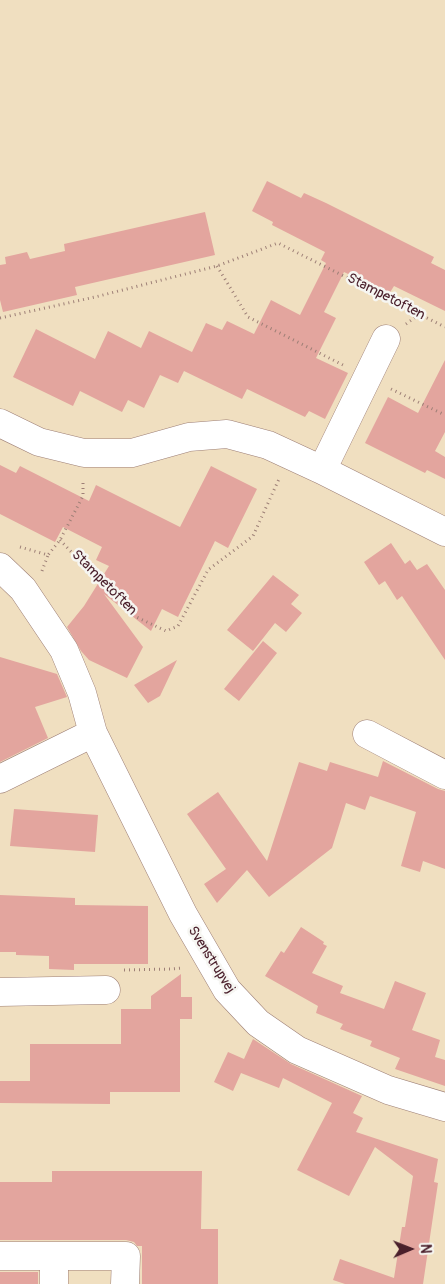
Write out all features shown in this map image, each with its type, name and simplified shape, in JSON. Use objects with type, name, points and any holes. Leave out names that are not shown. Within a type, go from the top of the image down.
[{"type":"street","points":[[322,470],[386,339]]},
{"type":"street","points":[[0,423],[39,442],[84,453],[132,453],[189,436],[227,434],[268,445],[445,532]]},
{"type":"street","name":"Svenstrupvej","points":[[0,567],[23,588],[64,650],[82,693],[93,733],[183,914],[227,990],[258,1023],[297,1050],[388,1090],[445,1107]]},
{"type":"street","points":[[0,780],[93,733]]},
{"type":"street","points":[[367,734],[445,775]]},
{"type":"street","points":[[0,992],[106,990]]},
{"type":"street","points":[[0,1256],[126,1256],[125,1284]]},
{"type":"street","points":[[54,1256],[54,1284]]},
{"type":"path","name":"Stampetoften","points":[[0,318],[95,298],[217,266],[278,243],[445,326]]},
{"type":"path","points":[[217,266],[248,317],[367,378],[445,415]]},
{"type":"path","name":"Stampetoften","points":[[19,547],[48,555],[60,540],[83,496],[84,453]]},
{"type":"path","name":"Stampetoften","points":[[60,540],[130,614],[166,631],[178,626],[208,570],[254,536],[290,455]]},
{"type":"path","points":[[106,990],[117,970],[171,970],[191,965],[208,957]]},
{"type":"building","points":[[267,181],[301,198],[304,193],[326,203],[434,257],[431,263],[445,270],[445,311],[394,286],[389,294],[344,272],[324,312],[336,318],[316,358],[348,373],[325,419],[309,411],[305,417],[247,389],[242,399],[184,371],[178,383],[160,375],[144,408],[128,400],[122,412],[80,391],[73,406],[13,377],[36,329],[95,359],[108,331],[141,348],[149,331],[192,352],[206,323],[222,330],[227,321],[254,334],[271,300],[300,315],[326,263],[321,260],[325,252],[272,225],[273,222],[252,211]]},
{"type":"building","points":[[205,212],[215,255],[75,287],[77,295],[3,312],[0,300],[0,265],[6,264],[5,257],[27,252],[30,259],[65,251],[64,244]]},
{"type":"building","points":[[445,360],[445,432],[435,451],[445,457],[445,479],[427,470],[425,473],[365,443],[388,397],[418,413]]},
{"type":"building","points":[[0,465],[16,473],[20,466],[89,501],[96,485],[180,527],[211,466],[257,489],[228,548],[215,541],[178,617],[162,609],[151,631],[104,594],[143,647],[127,678],[89,660],[81,651],[67,627],[84,606],[109,566],[96,560],[102,547],[63,527],[55,542],[0,514]]},
{"type":"building","points":[[391,543],[405,564],[410,560],[417,570],[427,564],[445,590],[445,660],[402,596],[397,600],[385,581],[379,585],[364,562]]},
{"type":"building","points":[[273,575],[299,595],[291,604],[302,613],[286,632],[275,623],[253,651],[227,630]]},
{"type":"building","points":[[263,641],[277,653],[239,701],[224,689]]},
{"type":"building","points":[[0,657],[57,674],[67,697],[35,707],[48,738],[0,762]]},
{"type":"building","points":[[177,660],[160,696],[148,703],[134,685]]},
{"type":"building","points":[[383,761],[445,791],[445,869],[423,861],[420,872],[401,866],[416,812],[370,796],[365,810],[346,803],[332,848],[269,897],[247,870],[217,903],[204,884],[226,869],[187,814],[218,792],[267,861],[299,762],[327,771],[330,762],[378,777]]},
{"type":"building","points":[[14,809],[98,815],[95,852],[10,846]]},
{"type":"building","points":[[0,895],[75,898],[75,905],[148,906],[148,964],[74,964],[74,970],[49,969],[49,956],[16,955],[16,952],[0,952]]},
{"type":"building","points":[[301,927],[327,946],[312,973],[343,986],[340,993],[384,1009],[395,981],[426,993],[412,1030],[440,1040],[435,1057],[445,1060],[445,1086],[395,1069],[400,1058],[370,1046],[372,1041],[340,1029],[343,1024],[316,1013],[318,1006],[265,976],[281,951],[284,953]]},
{"type":"building","points":[[181,974],[181,997],[192,997],[192,1019],[180,1019],[180,1092],[110,1092],[110,1104],[0,1103],[0,1081],[30,1081],[30,1044],[121,1044],[121,1009],[151,1009],[151,996]]},
{"type":"building","points":[[253,1039],[291,1064],[362,1096],[353,1113],[363,1118],[356,1132],[438,1159],[434,1182],[438,1183],[423,1284],[345,1284],[333,1280],[340,1259],[394,1278],[413,1176],[375,1147],[349,1196],[297,1170],[332,1103],[283,1078],[279,1088],[241,1073],[233,1091],[214,1082],[228,1052],[244,1059]]},
{"type":"building","points":[[52,1171],[202,1171],[201,1229],[218,1229],[218,1284],[142,1284],[142,1246],[137,1246],[134,1242],[126,1240],[0,1240],[0,1182],[52,1182]]},
{"type":"building","points":[[0,1272],[38,1272],[38,1284],[0,1284]]}]
